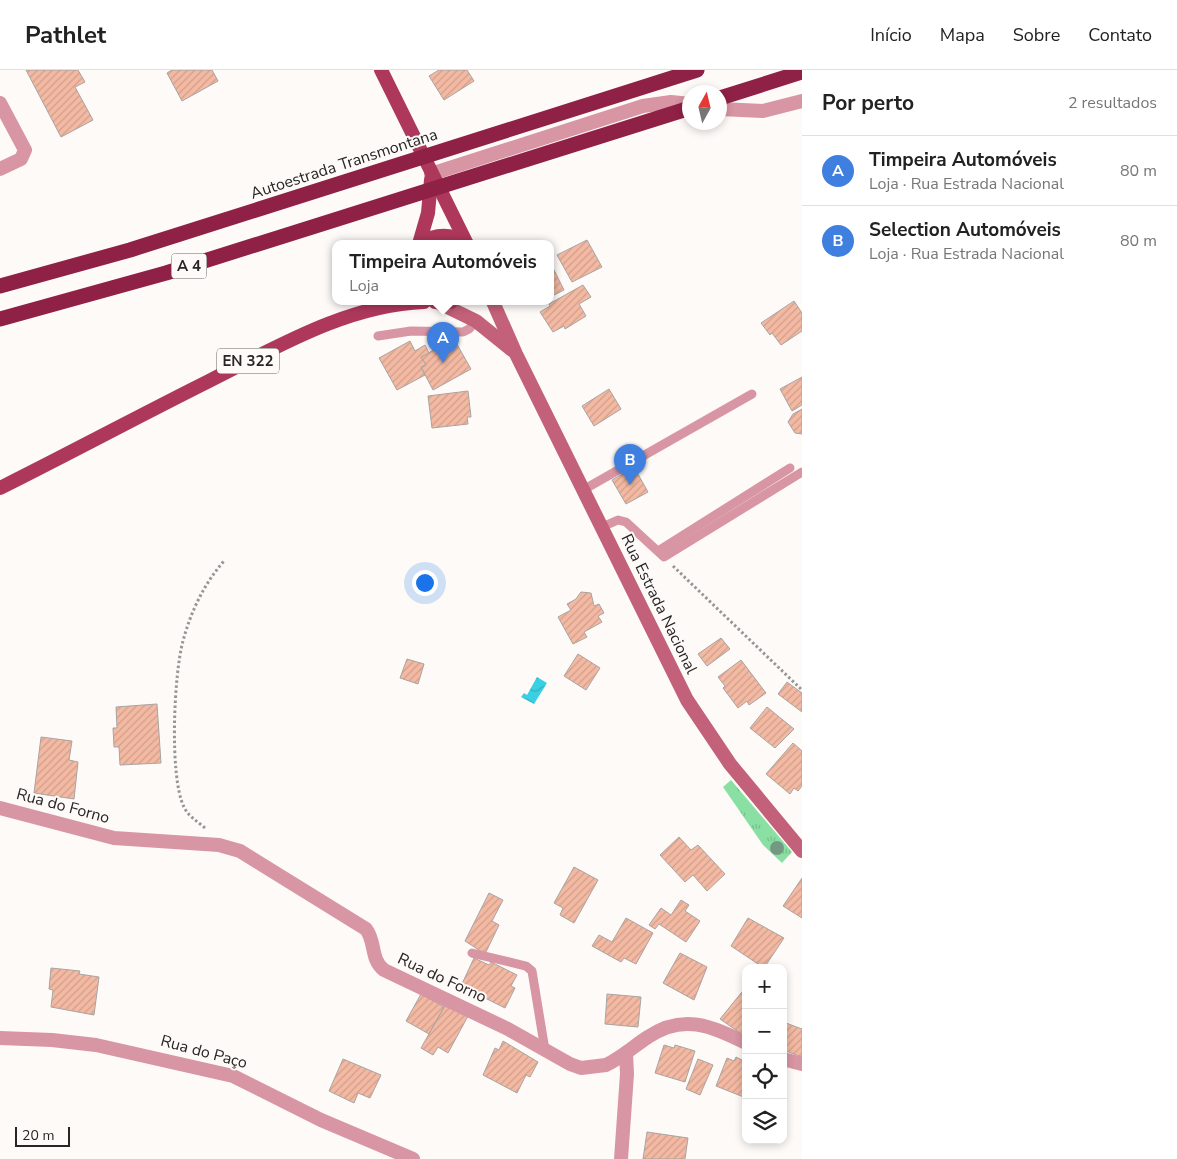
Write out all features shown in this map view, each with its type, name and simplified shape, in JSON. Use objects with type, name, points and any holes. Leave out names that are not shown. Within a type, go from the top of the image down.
[{"type":"highway","name":"Autoestrada Transmontana","points":[[0,286],[130,250],[697,70]]},
{"type":"highway","points":[[727,96],[802,72]]},
{"type":"highway","name":"A 4","points":[[0,319],[166,273],[682,109]]},
{"type":"main road","points":[[381,70],[465,240]]},
{"type":"main road","points":[[420,240],[430,202],[431,174]]},
{"type":"main road","points":[[427,240],[437,235],[448,235],[459,240]]},
{"type":"main road","name":"EN 322","points":[[326,325],[356,305]]},
{"type":"main road","name":"EN 322","points":[[0,488],[274,348],[326,325],[378,307],[396,305]]},
{"type":"main road","points":[[447,305],[476,321],[516,354]]},
{"type":"main road","name":"Rua Estrada Nacional","points":[[494,305],[516,354],[697,717],[734,770],[802,851]]},
{"type":"street","points":[[727,108],[763,111],[802,101]]},
{"type":"street","points":[[431,174],[643,106],[671,102],[682,104]]},
{"type":"street","points":[[0,103],[25,150],[21,159],[0,169]]},
{"type":"street","name":"Rua do Forno","points":[[0,808],[114,838],[218,845],[240,851],[366,929],[372,938],[376,962],[384,970],[508,1029],[581,1068],[601,1067],[626,1053],[656,1032],[675,1024],[694,1024],[708,1027],[742,1041]]},
{"type":"street","name":"Rua do Paço","points":[[0,1038],[52,1040],[96,1045],[233,1076],[321,1120],[413,1159]]},
{"type":"street","points":[[621,1159],[627,1070],[626,1053]]},
{"type":"street","points":[[787,1060],[802,1064]]},
{"type":"lane","points":[[378,336],[411,331],[462,332],[470,329],[476,321]]},
{"type":"lane","points":[[583,490],[752,394]]},
{"type":"lane","points":[[661,554],[790,468]]},
{"type":"lane","points":[[661,554],[802,472]]},
{"type":"lane","points":[[602,527],[618,520],[626,522],[661,554]]},
{"type":"lane","points":[[472,953],[526,966],[532,971],[545,1050]]},
{"type":"path","points":[[661,554],[802,690]]},
{"type":"path","points":[[212,833],[188,813],[178,788],[175,758],[177,672],[183,640],[190,619],[205,585],[224,560]]},
{"type":"green space","points":[[731,780],[792,852],[782,863],[763,845],[723,787]]},
{"type":"water","points":[[537,677],[547,683],[534,704],[521,697],[524,693],[527,695]]},
{"type":"building","points":[[26,70],[78,70],[85,82],[75,87],[93,120],[61,137]]},
{"type":"building","points":[[172,70],[212,70],[218,81],[182,101],[167,73]]},
{"type":"building","points":[[439,70],[467,70],[474,81],[444,100],[429,76]]},
{"type":"building","points":[[587,240],[602,267],[572,282],[557,255]]},
{"type":"building","points":[[554,270],[564,290],[554,295]]},
{"type":"building","points":[[583,285],[591,297],[579,304],[586,316],[565,329],[564,326],[553,332],[540,312],[550,305],[554,305],[554,301]]},
{"type":"building","points":[[794,301],[802,313],[802,331],[781,345],[761,323]]},
{"type":"building","points":[[454,339],[471,369],[433,390],[421,367],[426,365],[421,357]]},
{"type":"building","points":[[410,341],[415,351],[425,345],[429,353],[421,357],[426,365],[421,367],[425,375],[397,390],[379,358]]},
{"type":"building","points":[[802,377],[802,405],[792,411],[780,389]]},
{"type":"building","points":[[609,389],[621,409],[594,426],[582,406]]},
{"type":"building","points":[[468,391],[471,417],[467,417],[468,424],[432,428],[428,396]]},
{"type":"building","points":[[802,409],[802,434],[795,433],[788,422],[793,414]]},
{"type":"building","points":[[634,467],[648,492],[626,504],[612,480]]},
{"type":"building","points":[[581,592],[591,593],[594,606],[599,604],[604,613],[598,616],[602,622],[584,632],[587,637],[573,644],[558,617],[571,610],[567,604],[576,599]]},
{"type":"building","points":[[721,638],[730,649],[707,666],[698,654]]},
{"type":"building","points":[[578,654],[600,668],[586,690],[564,676]]},
{"type":"building","points":[[407,659],[424,664],[418,684],[400,678]]},
{"type":"building","points":[[741,660],[766,693],[749,705],[747,701],[738,708],[723,688],[725,686],[718,677]]},
{"type":"building","points":[[787,682],[802,693],[802,712],[778,694]]},
{"type":"building","points":[[157,704],[161,763],[120,765],[119,747],[114,747],[113,728],[117,728],[116,707]]},
{"type":"building","points":[[767,707],[794,729],[775,748],[750,728]]},
{"type":"building","points":[[41,737],[72,741],[69,760],[78,762],[74,799],[34,793]]},
{"type":"building","points":[[793,743],[802,751],[802,786],[798,791],[794,788],[790,794],[766,774]]},
{"type":"building","points":[[679,837],[691,850],[698,845],[725,874],[707,891],[693,875],[685,882],[660,855]]},
{"type":"building","points":[[574,867],[598,880],[574,923],[560,915],[563,908],[554,903]]},
{"type":"building","points":[[802,878],[802,918],[783,906]]},
{"type":"building","points":[[489,893],[503,900],[492,921],[499,925],[485,954],[465,941]]},
{"type":"building","points":[[681,900],[689,905],[685,911],[700,921],[686,942],[659,924],[655,929],[649,925],[661,908],[671,915]]},
{"type":"building","points":[[626,918],[653,933],[636,964],[624,958],[621,962],[592,946],[599,935],[612,942]]},
{"type":"building","points":[[748,918],[784,938],[767,964],[758,964],[731,946]]},
{"type":"building","points":[[680,953],[707,967],[694,1000],[663,983]]},
{"type":"building","points":[[474,958],[489,965],[491,962],[517,975],[511,986],[515,988],[505,1008],[461,986]]},
{"type":"building","points":[[51,968],[80,971],[79,974],[99,977],[94,1015],[51,1007],[53,990],[49,989]]},
{"type":"building","points":[[742,992],[742,1034],[720,1019]]},
{"type":"building","points":[[421,994],[444,1007],[429,1034],[406,1021]]},
{"type":"building","points":[[607,994],[641,997],[638,1027],[605,1024]]},
{"type":"building","points":[[446,1004],[468,1016],[448,1053],[438,1047],[433,1055],[421,1048]]},
{"type":"building","points":[[787,1023],[802,1029],[802,1057],[787,1051]]},
{"type":"building","points":[[503,1041],[538,1062],[530,1077],[526,1075],[517,1093],[483,1075],[495,1048],[499,1050]]},
{"type":"building","points":[[664,1045],[674,1048],[675,1045],[695,1051],[685,1082],[655,1073]]},
{"type":"building","points":[[736,1057],[742,1060],[742,1096],[716,1086],[727,1058],[734,1061]]},
{"type":"building","points":[[343,1059],[381,1075],[370,1098],[358,1093],[354,1103],[329,1091]]},
{"type":"building","points":[[698,1059],[713,1065],[700,1095],[686,1089]]},
{"type":"building","points":[[647,1132],[688,1138],[685,1159],[643,1159]]},
{"type":"place","name":"Timpeira Automóveis","points":[[443,363]]},
{"type":"place","name":"Selection Automóveis","points":[[630,485]]}]
